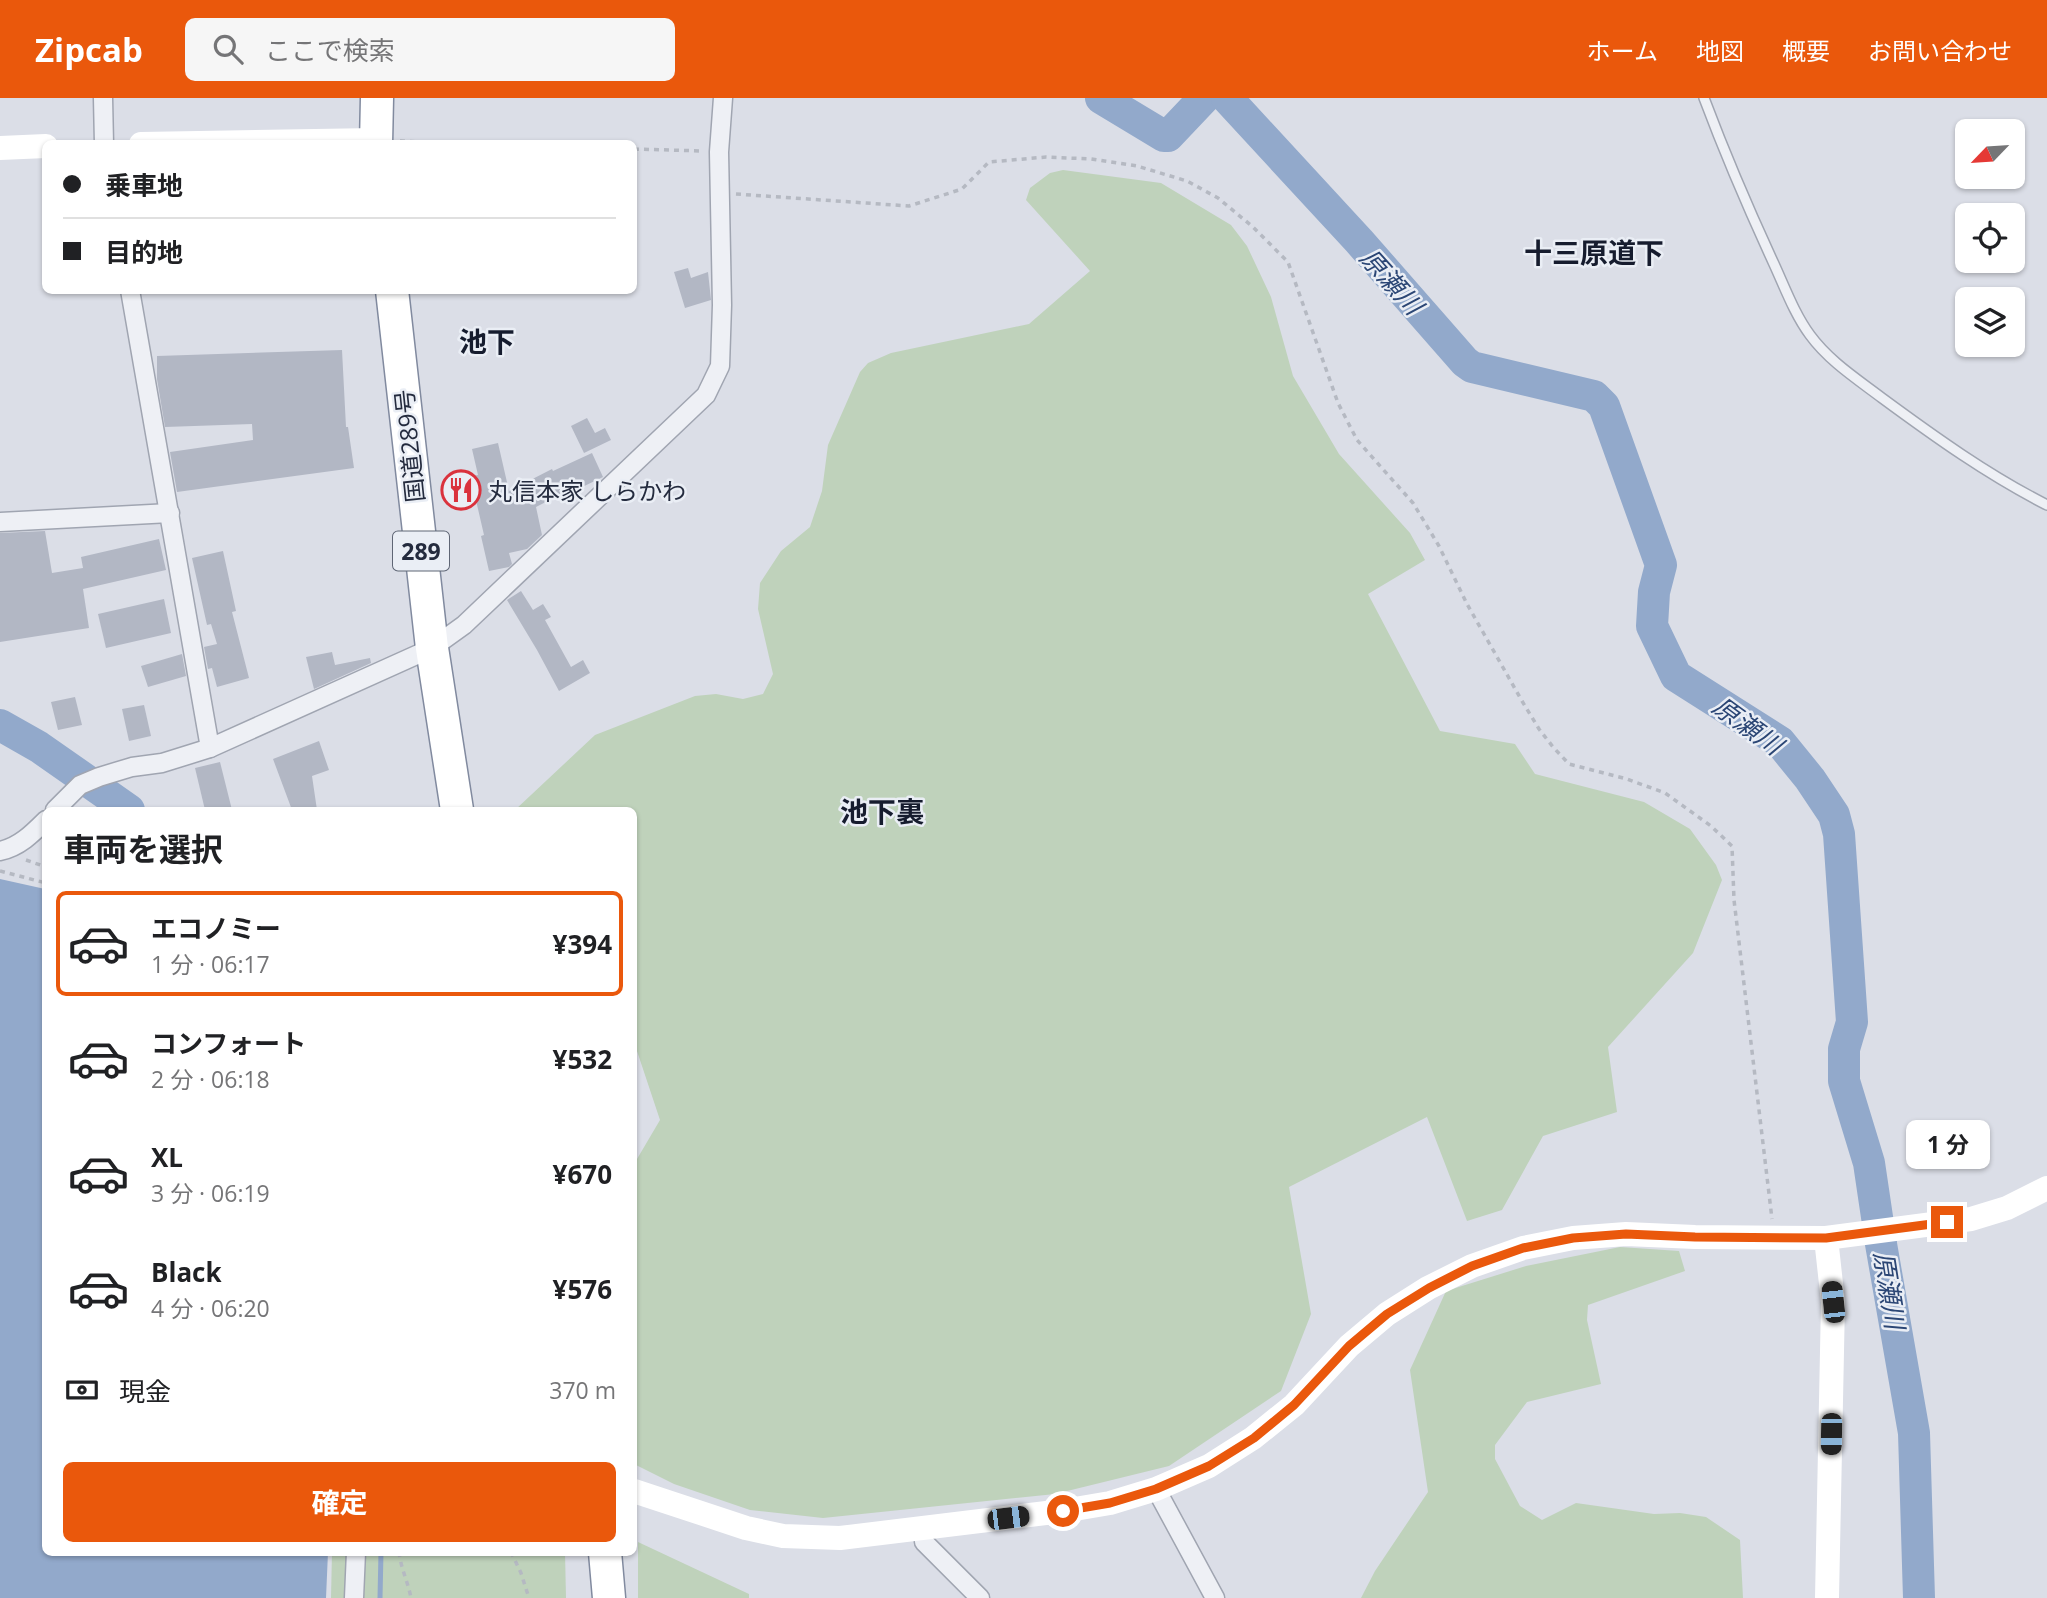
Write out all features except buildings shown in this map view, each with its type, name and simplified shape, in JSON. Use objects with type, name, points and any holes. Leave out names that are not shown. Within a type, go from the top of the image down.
[{"type":"highway","points":[[376,140],[377,98]]},
{"type":"highway","name":"国道289号","points":[[392,294],[432,648],[457,807]]},
{"type":"highway","points":[[606,1556],[609,1598]]},
{"type":"street","points":[[103,98],[104,140]]},
{"type":"street","points":[[58,807],[80,785],[99,776],[132,767],[162,763],[210,748],[432,648],[464,625],[706,394],[719,366],[722,305],[719,152],[723,98]]},
{"type":"street","points":[[0,148],[42,146]]},
{"type":"street","points":[[132,294],[210,748]]},
{"type":"street","points":[[0,522],[170,513]]},
{"type":"street","points":[[0,850],[10,849],[42,824]]},
{"type":"street","points":[[637,1492],[746,1528],[783,1536],[840,1538],[1110,1503],[1156,1489],[1209,1466],[1254,1438],[1294,1405],[1349,1346],[1387,1314],[1472,1266],[1523,1248],[1573,1238],[1626,1234],[1826,1238],[1971,1219],[2007,1208],[2047,1188]]},
{"type":"street","points":[[1826,1238],[1833,1302],[1827,1598]]},
{"type":"street","points":[[1156,1489],[1215,1598]]},
{"type":"street","points":[[925,1528],[924,1542],[980,1598]]},
{"type":"street","points":[[354,1598],[356,1556]]},
{"type":"lane","points":[[1704,98],[1719,141],[1763,242],[1810,336],[1846,370],[1933,435],[1983,469],[2047,505]]},
{"type":"path","points":[[637,149],[719,152]]},
{"type":"path","points":[[720,193],[909,206],[962,188],[989,162],[1045,157],[1091,159],[1137,166],[1187,181],[1218,198],[1253,227],[1288,262],[1338,403],[1357,440],[1413,503],[1539,729],[1569,764],[1627,779],[1665,793],[1711,826],[1732,846],[1734,900],[1773,1238]]},
{"type":"path","points":[[0,871],[42,882]]},
{"type":"path","points":[[399,1556],[401,1570],[411,1598]]},
{"type":"path","points":[[513,1556],[529,1598]]},
{"type":"green space","points":[[1063,170],[1161,183],[1231,225],[1247,246],[1271,297],[1293,376],[1339,454],[1410,533],[1425,560],[1368,594],[1440,731],[1515,744],[1535,774],[1644,802],[1690,829],[1716,865],[1722,880],[1693,953],[1608,1047],[1617,1112],[1543,1136],[1502,1210],[1467,1221],[1427,1117],[1289,1187],[1311,1314],[1281,1391],[1169,1466],[1055,1494],[823,1518],[750,1510],[674,1484],[637,1466],[637,1159],[660,1120],[637,1051],[637,807],[518,807],[595,735],[695,696],[716,694],[743,699],[763,694],[773,674],[758,609],[760,583],[781,551],[810,527],[822,491],[828,445],[860,372],[868,363],[891,353],[1029,324],[1090,271],[1026,200],[1030,188],[1050,173]]},
{"type":"green space","points":[[1620,1247],[1679,1251],[1685,1271],[1588,1305],[1587,1320],[1601,1384],[1527,1402],[1495,1445],[1495,1459],[1520,1506],[1542,1520],[1576,1503],[1654,1514],[1680,1513],[1706,1517],[1740,1540],[1743,1598],[1361,1598],[1375,1571],[1428,1492],[1410,1370],[1446,1291],[1526,1266]]},
{"type":"green space","points":[[638,1542],[749,1594],[749,1598],[638,1598]]},
{"type":"green space","points":[[332,1556],[565,1556],[566,1598],[331,1598]]},
{"type":"water","points":[[0,879],[42,888],[42,1556],[328,1556],[326,1598],[0,1598]]},
{"type":"waterway","name":"原瀬川","points":[[1101,98],[1164,136],[1168,136],[1204,98]]},
{"type":"waterway","name":"原瀬川","points":[[1227,98],[1359,241],[1465,362],[1472,367],[1594,396],[1604,406],[1661,565],[1654,592],[1652,626],[1676,676],[1780,742],[1810,779],[1834,815],[1839,834],[1852,1022],[1844,1049],[1844,1081],[1869,1163],[1914,1433],[1919,1598]]},
{"type":"waterway","points":[[0,725],[39,747],[125,807]]},
{"type":"waterway","points":[[380,1598],[381,1556]]},
{"type":"place","name":"丸信本家 しらかわ","points":[[461,490]]},
{"type":"district","name":"十三原道下","points":[[1594,252]]},
{"type":"district","name":"池下","points":[[487,341]]},
{"type":"district","name":"池下裏","points":[[882,811]]},
{"type":"route","points":[[1063,1511],[1110,1503],[1156,1489],[1209,1466],[1254,1438],[1294,1405],[1349,1346],[1387,1314],[1472,1266],[1523,1248],[1573,1238],[1626,1234],[1826,1238],[1947,1222]]}]
